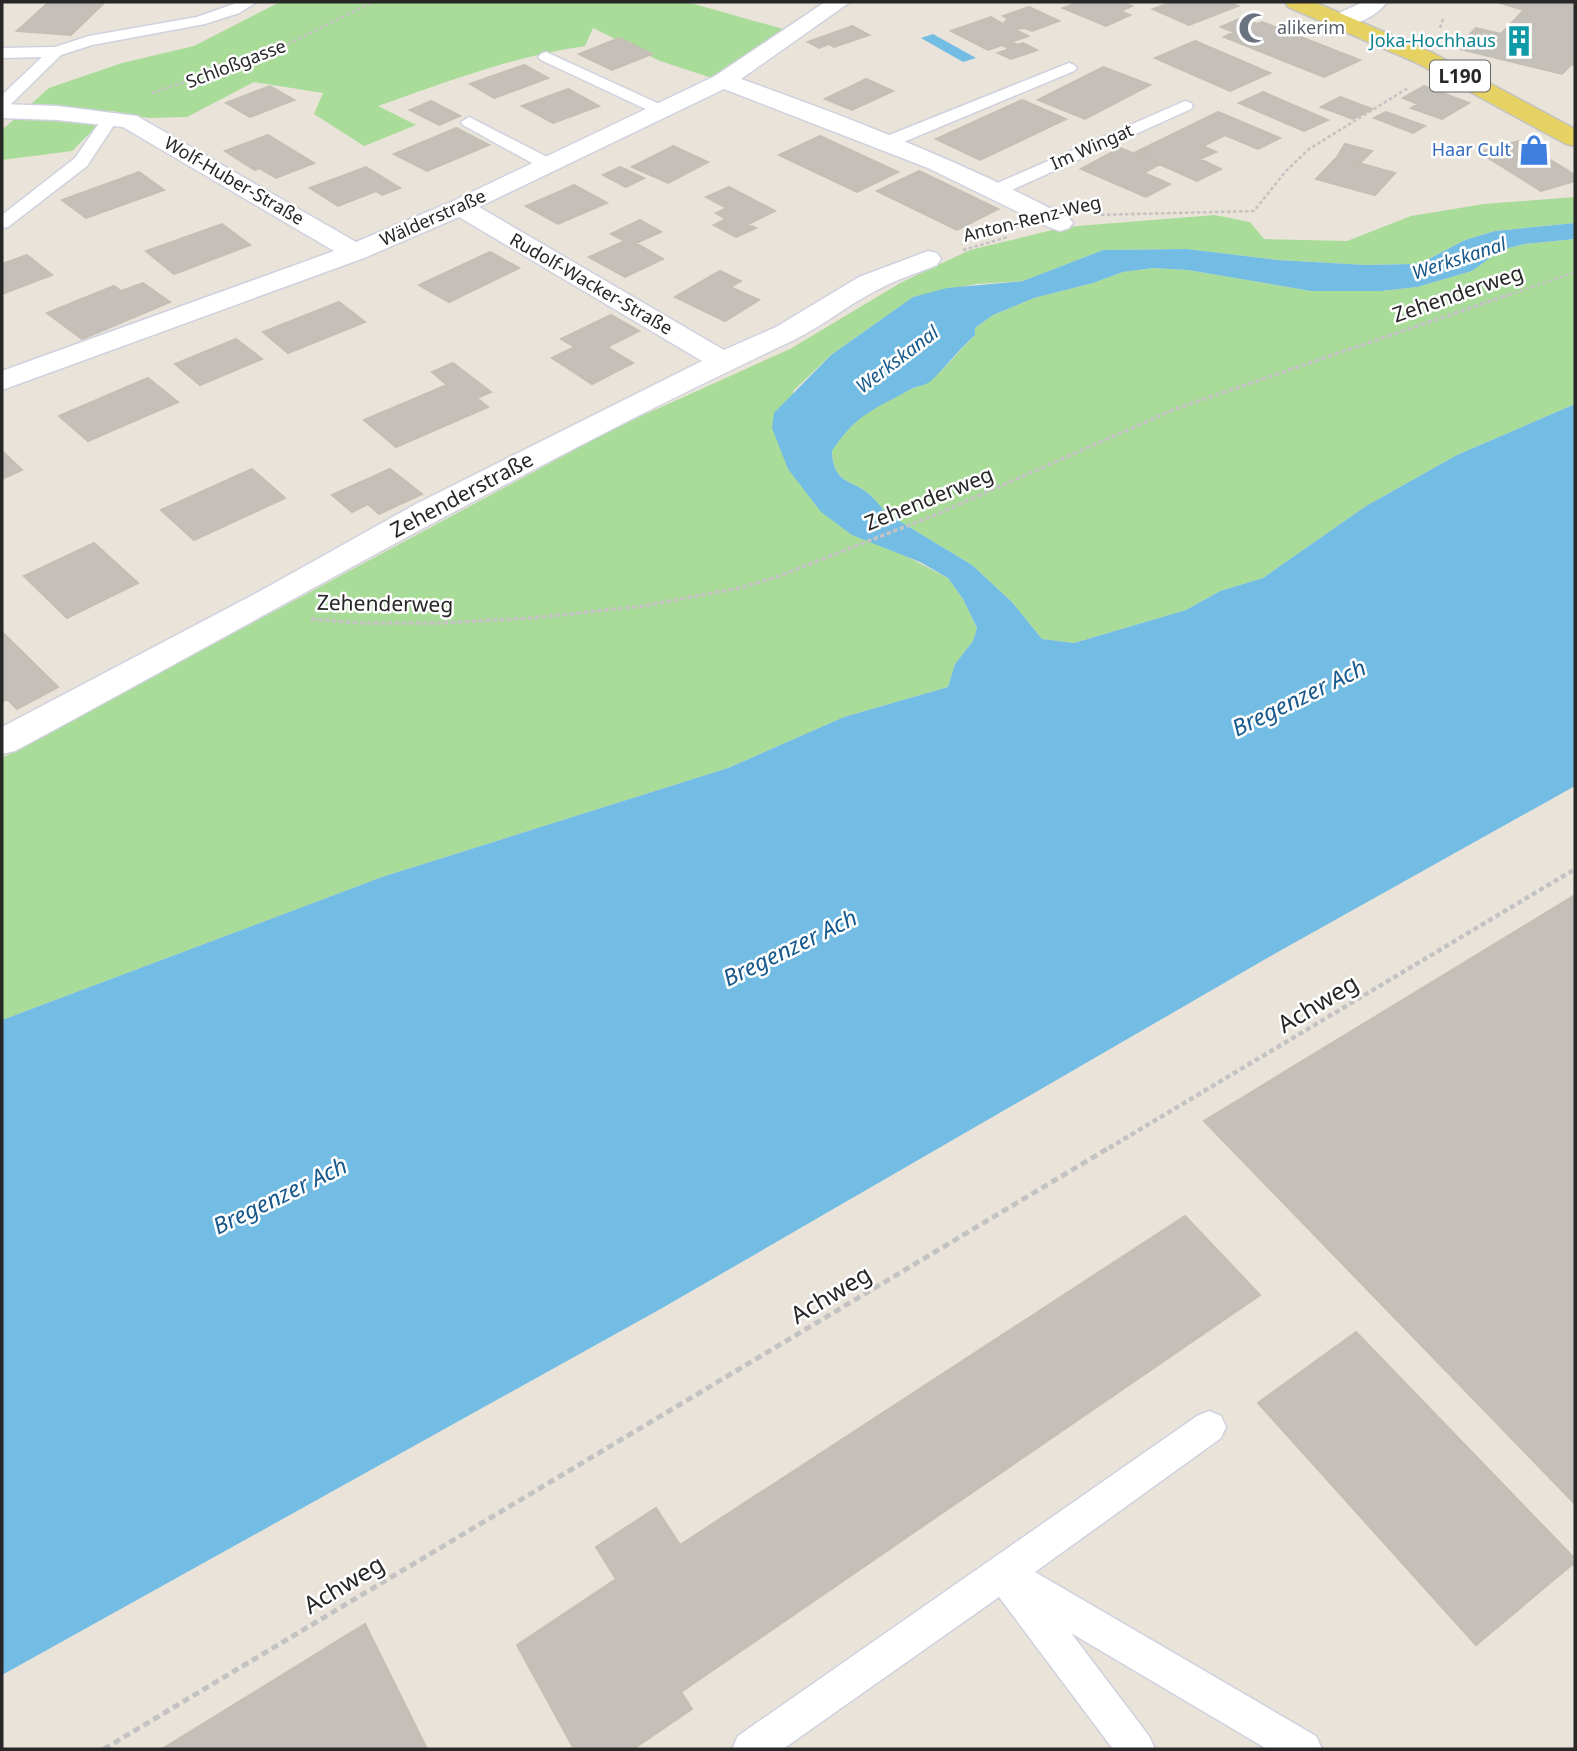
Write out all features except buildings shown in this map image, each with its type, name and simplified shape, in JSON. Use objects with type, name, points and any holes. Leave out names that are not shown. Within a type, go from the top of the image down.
[{"type":"main road","name":"L190","points":[[1296,2],[1444,67],[1575,139]]},
{"type":"street","name":"Wälderstraße","points":[[2,381],[355,252],[460,207],[723,81],[839,2]]},
{"type":"street","points":[[1341,20],[1355,16],[1376,2]]},
{"type":"street","points":[[723,81],[888,142],[999,189],[1060,223]]},
{"type":"street","points":[[2,111],[110,119]]},
{"type":"street","name":"Wolf-Huber-Straße","points":[[110,119],[129,121],[355,252]]},
{"type":"street","name":"Rudolf-Wacker-Straße","points":[[460,207],[723,361]]},
{"type":"street","name":"Zehenderstraße","points":[[2,742],[274,597],[427,511],[723,361],[786,333],[869,284],[928,259]]},
{"type":"lane","points":[[2,53],[56,52],[89,41],[200,20],[234,10],[250,2]]},
{"type":"lane","points":[[2,104],[56,52]]},
{"type":"lane","points":[[546,57],[660,110]]},
{"type":"lane","points":[[888,142],[1069,68]]},
{"type":"lane","name":"Im Wingat","points":[[999,189],[1185,106]]},
{"type":"lane","points":[[2,223],[81,162],[110,119]]},
{"type":"lane","points":[[468,122],[547,164]]},
{"type":"lane","points":[[751,1749],[1209,1427]]},
{"type":"lane","points":[[1003,1573],[1136,1749]]},
{"type":"lane","points":[[1003,1573],[1303,1749]]},
{"type":"path","name":"Schloßgasse","points":[[147,94],[195,82],[269,55],[373,2]]},
{"type":"path","name":"Anton-Renz-Weg","points":[[928,259],[1103,214],[1254,211],[1273,184],[1297,158],[1332,133],[1380,107],[1409,87]]},
{"type":"path","name":"Zehenderweg","points":[[274,597],[291,612],[312,620],[439,623],[533,618],[707,596],[774,578],[935,515],[1175,410],[1575,272]]},
{"type":"path","name":"Achweg","points":[[104,1749],[1575,869]]},
{"type":"green space","points":[[280,2],[687,2],[783,29],[744,61],[712,78],[660,61],[593,28],[585,46],[506,63],[378,106],[416,125],[364,146],[314,114],[323,93],[254,82],[187,117],[148,118],[112,111],[72,151],[2,160],[2,130],[49,88],[122,63],[194,46]]},
{"type":"green space","points":[[1575,197],[1575,223],[1495,231],[1465,240],[1425,261],[1413,264],[1366,265],[1278,260],[1187,249],[1103,250],[1023,281],[976,284],[913,297],[831,355],[793,391],[806,490],[821,512],[948,578],[963,599],[977,628],[973,641],[955,664],[948,687],[844,717],[728,768],[382,877],[2,1020],[2,758],[617,427],[790,349],[902,282],[970,250],[1065,227],[1215,215],[1250,222],[1264,239],[1347,241],[1411,216],[1484,204]]},
{"type":"green space","points":[[1575,239],[1575,404],[1457,455],[1366,506],[1263,578],[1220,591],[1186,610],[1074,643],[1042,639],[1012,602],[972,565],[891,516],[868,493],[841,477],[833,462],[832,450],[858,420],[929,381],[975,335],[975,328],[993,315],[1034,298],[1093,283],[1123,272],[1153,268],[1188,270],[1311,291],[1381,291],[1417,287],[1472,271],[1501,250],[1525,244]]},
{"type":"water","points":[[933,34],[976,58],[963,62],[921,38]]},
{"type":"water","points":[[1575,223],[1575,239],[1525,244],[1501,250],[1472,271],[1417,287],[1381,291],[1311,291],[1188,270],[1153,268],[1123,272],[1093,283],[1034,298],[993,315],[975,328],[975,335],[931,381],[911,389],[858,420],[832,451],[833,463],[841,477],[868,493],[891,516],[972,565],[1012,602],[1042,639],[1074,643],[1186,610],[1220,591],[1263,578],[1366,506],[1457,455],[1575,404],[1575,786],[1276,953],[664,1307],[2,1675],[2,1020],[382,877],[728,768],[844,717],[948,687],[955,664],[973,641],[977,628],[963,599],[948,578],[920,562],[852,535],[821,512],[788,469],[772,428],[774,413],[831,355],[913,297],[947,288],[1023,281],[1103,250],[1187,249],[1278,260],[1366,265],[1413,264],[1425,261],[1465,240],[1495,231]]},
{"type":"place","name":"alikerim","points":[[1254,28]]},
{"type":"place","name":"Joka-Hochhaus","points":[[1519,41]]},
{"type":"place","name":"Haar Cult","points":[[1534,150]]},
{"type":"water label","name":"Werkskanal","points":[[1459,258]]},
{"type":"water label","name":"Werkskanal","points":[[897,359]]},
{"type":"water label","name":"Bregenzer Ach","points":[[1299,698]]},
{"type":"water label","name":"Bregenzer Ach","points":[[790,948]]},
{"type":"water label","name":"Bregenzer Ach","points":[[280,1196]]}]
